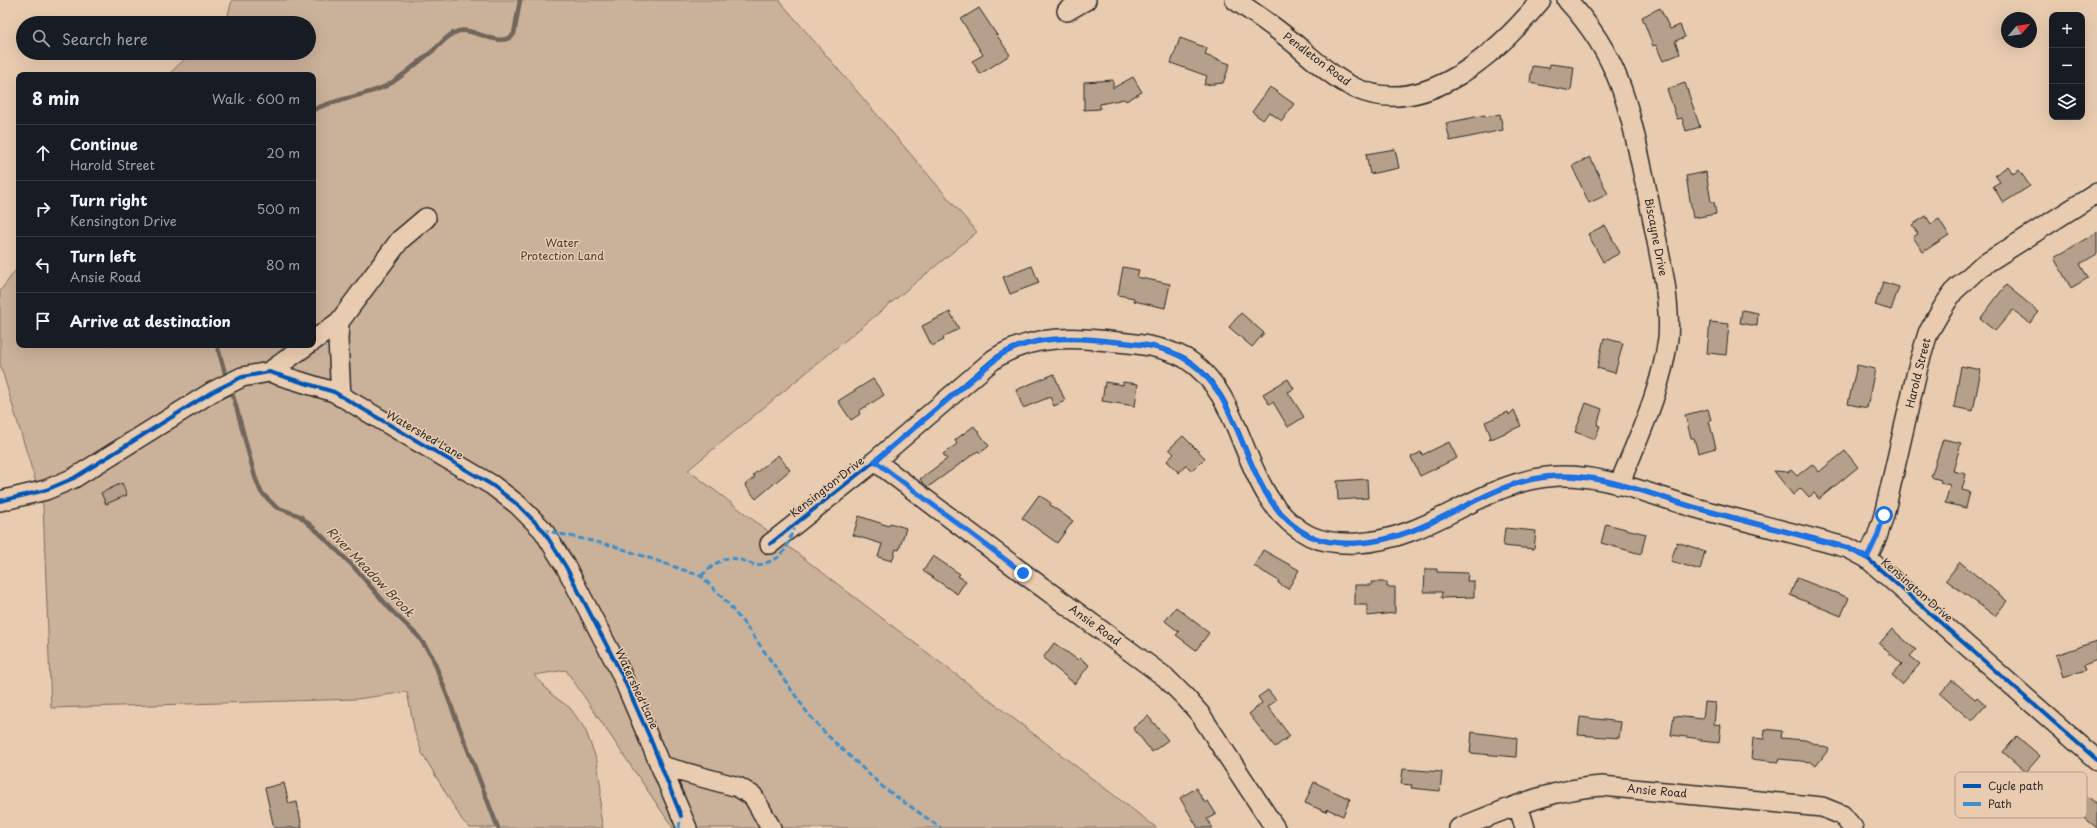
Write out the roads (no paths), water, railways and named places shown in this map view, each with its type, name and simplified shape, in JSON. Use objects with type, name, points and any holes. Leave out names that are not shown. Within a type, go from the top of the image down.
[{"type":"street","points":[[1067,11],[1086,0]]},
{"type":"street","name":"Pendleton Road","points":[[1236,0],[1347,84],[1374,94],[1396,95],[1427,90],[1461,74],[1504,40],[1541,0]]},
{"type":"street","name":"Biscayne Drive","points":[[1567,0],[1583,19],[1608,55],[1627,100],[1658,245],[1668,308],[1668,338],[1657,385],[1619,485]]},
{"type":"street","name":"Harold Street","points":[[1867,558],[1877,537],[1884,515],[1918,367],[1928,333],[1942,309],[1953,292],[1980,267],[2097,193]]},
{"type":"street","points":[[316,339],[339,322],[400,240],[426,218]]},
{"type":"street","points":[[339,322],[338,340],[341,397]]},
{"type":"street","name":"Kensington Drive","points":[[770,544],[875,461],[994,359],[1005,352],[1038,340],[1086,339],[1157,348],[1171,352],[1193,364],[1209,381],[1225,403],[1257,477],[1267,496],[1285,516],[1310,536],[1331,543],[1377,542],[1399,536],[1441,519],[1506,488],[1531,479],[1580,476],[1619,485],[1696,508],[1848,548],[1867,558],[2097,760]]},
{"type":"street","points":[[269,372],[303,348]]},
{"type":"street","name":"Watershed Lane","points":[[0,501],[46,490],[74,478],[212,392],[242,377],[269,372],[300,380],[341,397],[492,485],[518,505],[543,530],[566,567],[620,671],[684,822]]},
{"type":"street","name":"Ansie Road","points":[[875,461],[1023,573],[1151,666],[1174,685],[1200,714],[1274,828]]},
{"type":"street","points":[[661,766],[738,787],[753,796],[771,828]]},
{"type":"street","name":"Ansie Road","points":[[1459,828],[1559,791],[1602,786],[1822,807],[1842,815],[1853,828]]},
{"type":"street","points":[[1518,805],[1525,828]]},
{"type":"waterway","name":"River Meadow Brook","points":[[316,109],[386,86],[408,71],[434,50],[447,37],[459,31],[472,32],[494,39],[502,40],[508,38],[514,34],[520,0]]},
{"type":"waterway","name":"River Meadow Brook","points":[[218,348],[227,380]]},
{"type":"waterway","name":"River Meadow Brook","points":[[230,387],[255,477],[261,492],[276,507],[300,516],[318,532],[353,566],[391,610],[418,636],[432,656],[498,828]]},
{"type":"park label","name":"Water Protection Land","points":[[562,249]]}]
